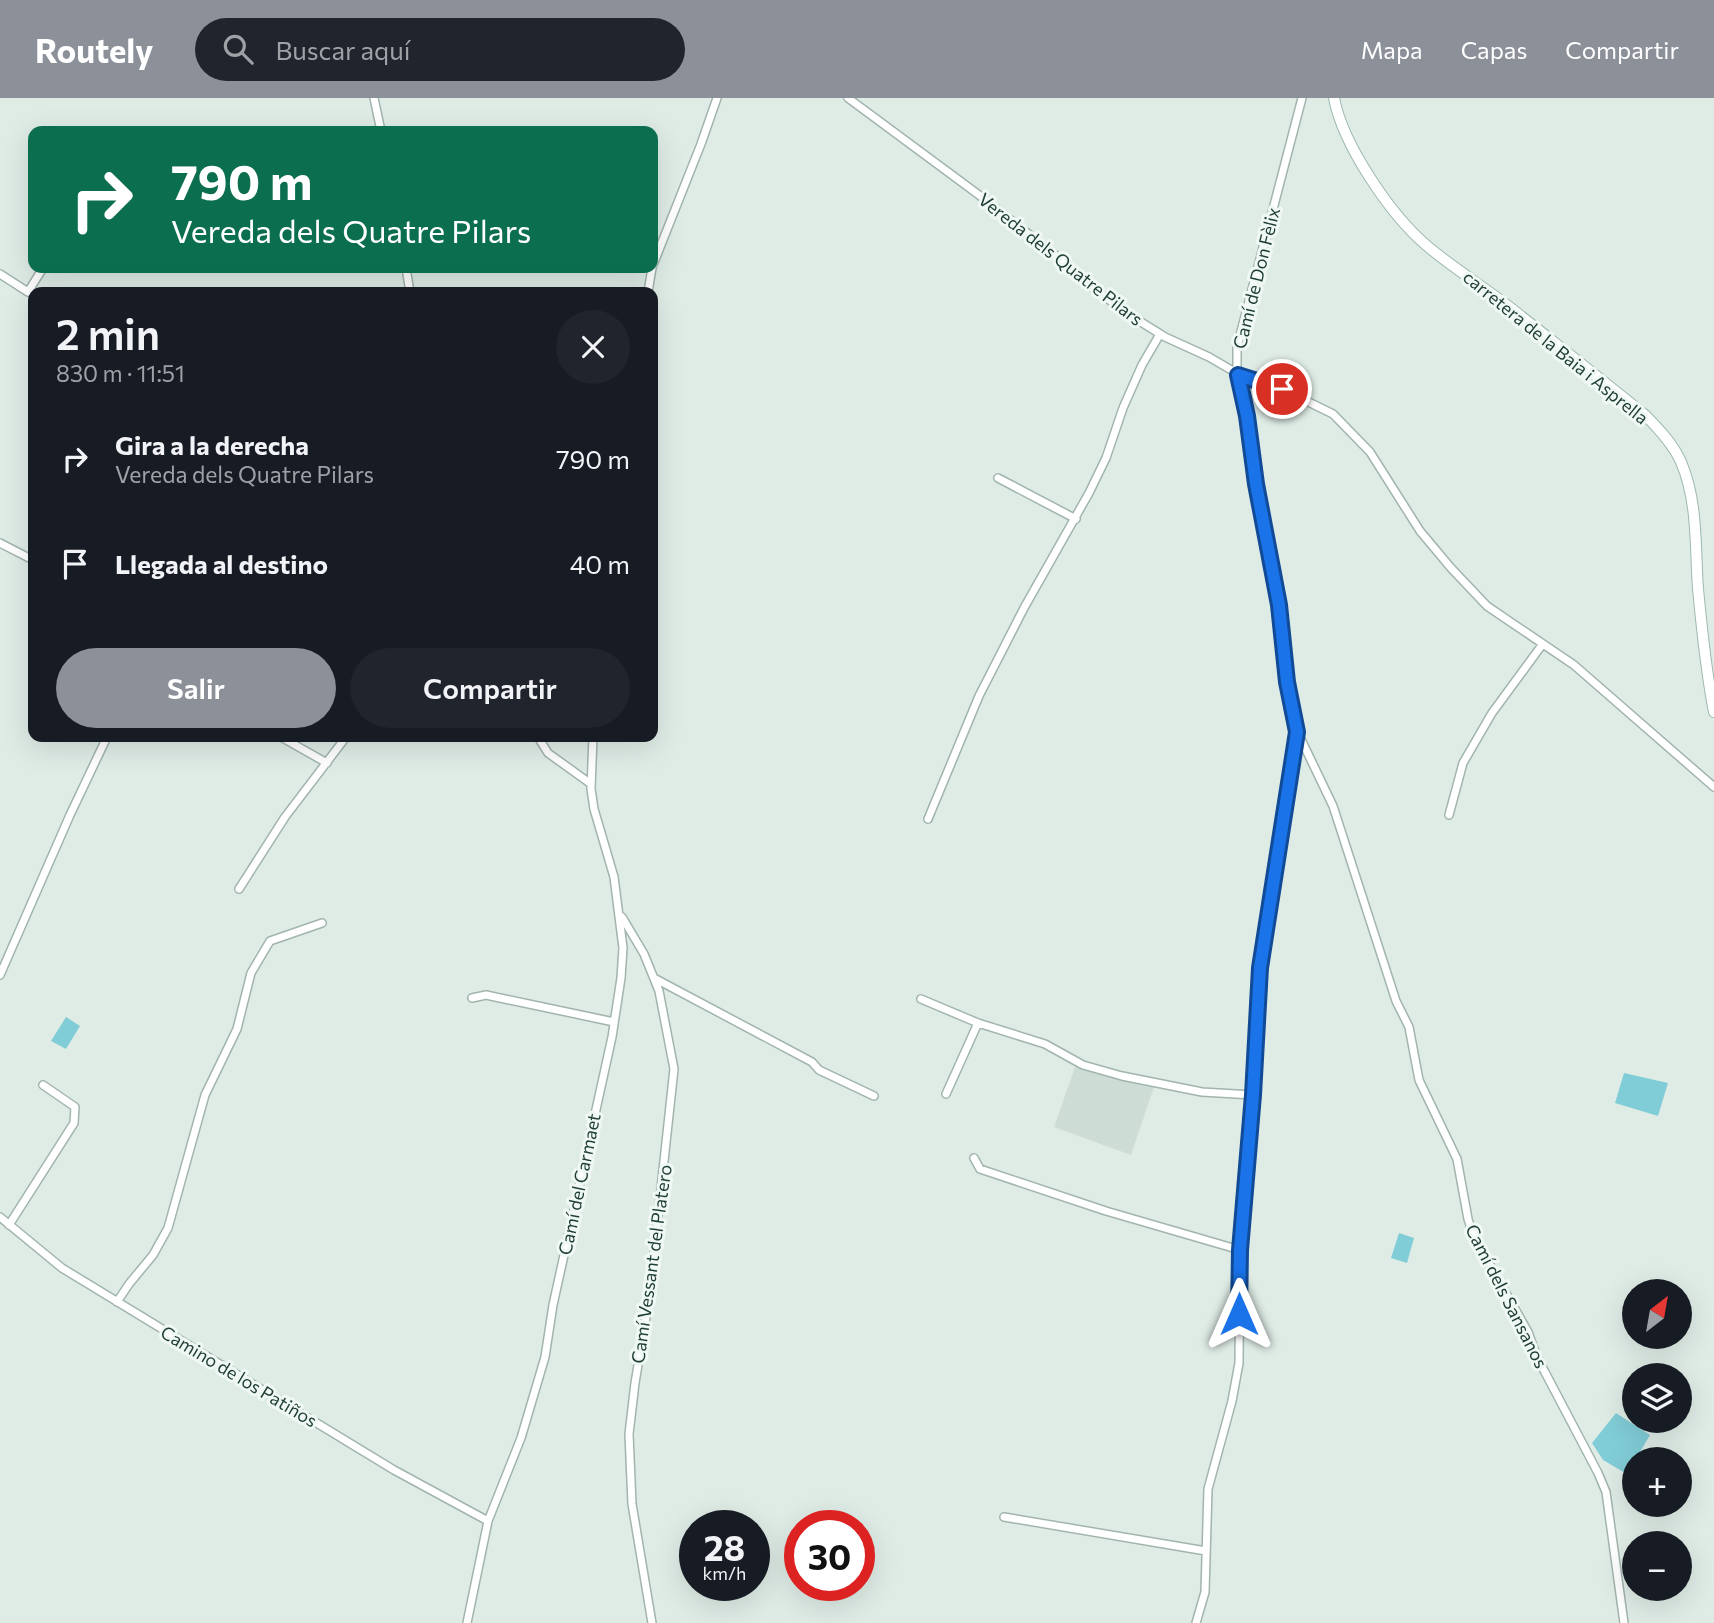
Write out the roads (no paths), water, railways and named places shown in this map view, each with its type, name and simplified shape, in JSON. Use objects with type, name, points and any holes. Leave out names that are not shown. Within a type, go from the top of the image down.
[{"type":"main road","name":"carretera de la Baia i Asprella","points":[[1334,98],[1347,139],[1365,169],[1404,222],[1426,244],[1645,415],[1663,433],[1680,459],[1688,479],[1693,510],[1707,678],[1714,712]]},
{"type":"street","points":[[374,98],[380,126]]},
{"type":"street","points":[[658,251],[717,98]]},
{"type":"street","name":"Vereda dels Quatre Pilars","points":[[848,98],[1004,214],[1094,289],[1160,334],[1209,357],[1238,375],[1282,389],[1333,414],[1370,452],[1420,531],[1488,606],[1574,665],[1714,787]]},
{"type":"street","name":"Camí de Don Fèlix","points":[[1196,1623],[1205,1592],[1208,1489],[1232,1401],[1239,1363],[1240,1250],[1260,968],[1297,732],[1287,682],[1279,605],[1238,375],[1237,347],[1303,98]]},
{"type":"street","points":[[0,274],[28,292]]},
{"type":"street","points":[[928,819],[979,696],[1024,608],[1076,519],[1106,458],[1123,408],[1142,365],[1160,334]]},
{"type":"street","points":[[998,478],[1076,519]]},
{"type":"street","points":[[0,543],[28,557]]},
{"type":"street","points":[[1449,815],[1462,763],[1492,713],[1542,645]]},
{"type":"street","name":"Camí dels Sansanos","points":[[1297,732],[1333,806],[1396,1001],[1409,1027],[1419,1080],[1457,1159],[1474,1237],[1528,1332],[1537,1357],[1606,1492],[1624,1623]]},
{"type":"street","points":[[0,975],[105,742]]},
{"type":"street","points":[[290,742],[327,763]]},
{"type":"street","points":[[239,889],[285,817],[342,742]]},
{"type":"street","points":[[541,742],[548,753],[591,784]]},
{"type":"street","name":"Camí del Carmaet","points":[[467,1623],[488,1521],[521,1437],[545,1357],[553,1305],[614,1022],[623,948],[614,877],[594,808],[591,784],[593,742]]},
{"type":"street","name":"Camí Vessant del Platero","points":[[620,914],[643,954],[659,991],[674,1069],[649,1299],[629,1434],[632,1504],[652,1623]]},
{"type":"street","points":[[117,1302],[153,1255],[168,1228],[205,1095],[237,1029],[251,973],[270,941],[322,923]]},
{"type":"street","points":[[653,977],[812,1062],[819,1070],[874,1096]]},
{"type":"street","points":[[472,998],[486,995],[614,1022]]},
{"type":"street","points":[[921,999],[978,1023],[1045,1044],[1083,1065],[1202,1092],[1253,1095]]},
{"type":"street","points":[[946,1094],[978,1023]]},
{"type":"street","points":[[9,1225],[74,1123],[75,1107],[43,1085]]},
{"type":"street","points":[[974,1158],[981,1169],[1106,1211],[1240,1250]]},
{"type":"street","name":"Camino de los Patiños","points":[[0,1218],[62,1268],[394,1470],[488,1521]]},
{"type":"street","points":[[1004,1517],[1206,1551]]},
{"type":"water","points":[[66,1017],[80,1026],[66,1049],[51,1041]]},
{"type":"water","points":[[1624,1073],[1668,1083],[1658,1116],[1615,1103]]},
{"type":"water","points":[[1399,1233],[1414,1238],[1407,1263],[1391,1258]]},
{"type":"water","points":[[1616,1413],[1622,1417],[1622,1433],[1650,1435],[1643,1447],[1622,1447],[1622,1471],[1603,1460],[1592,1443]]}]
